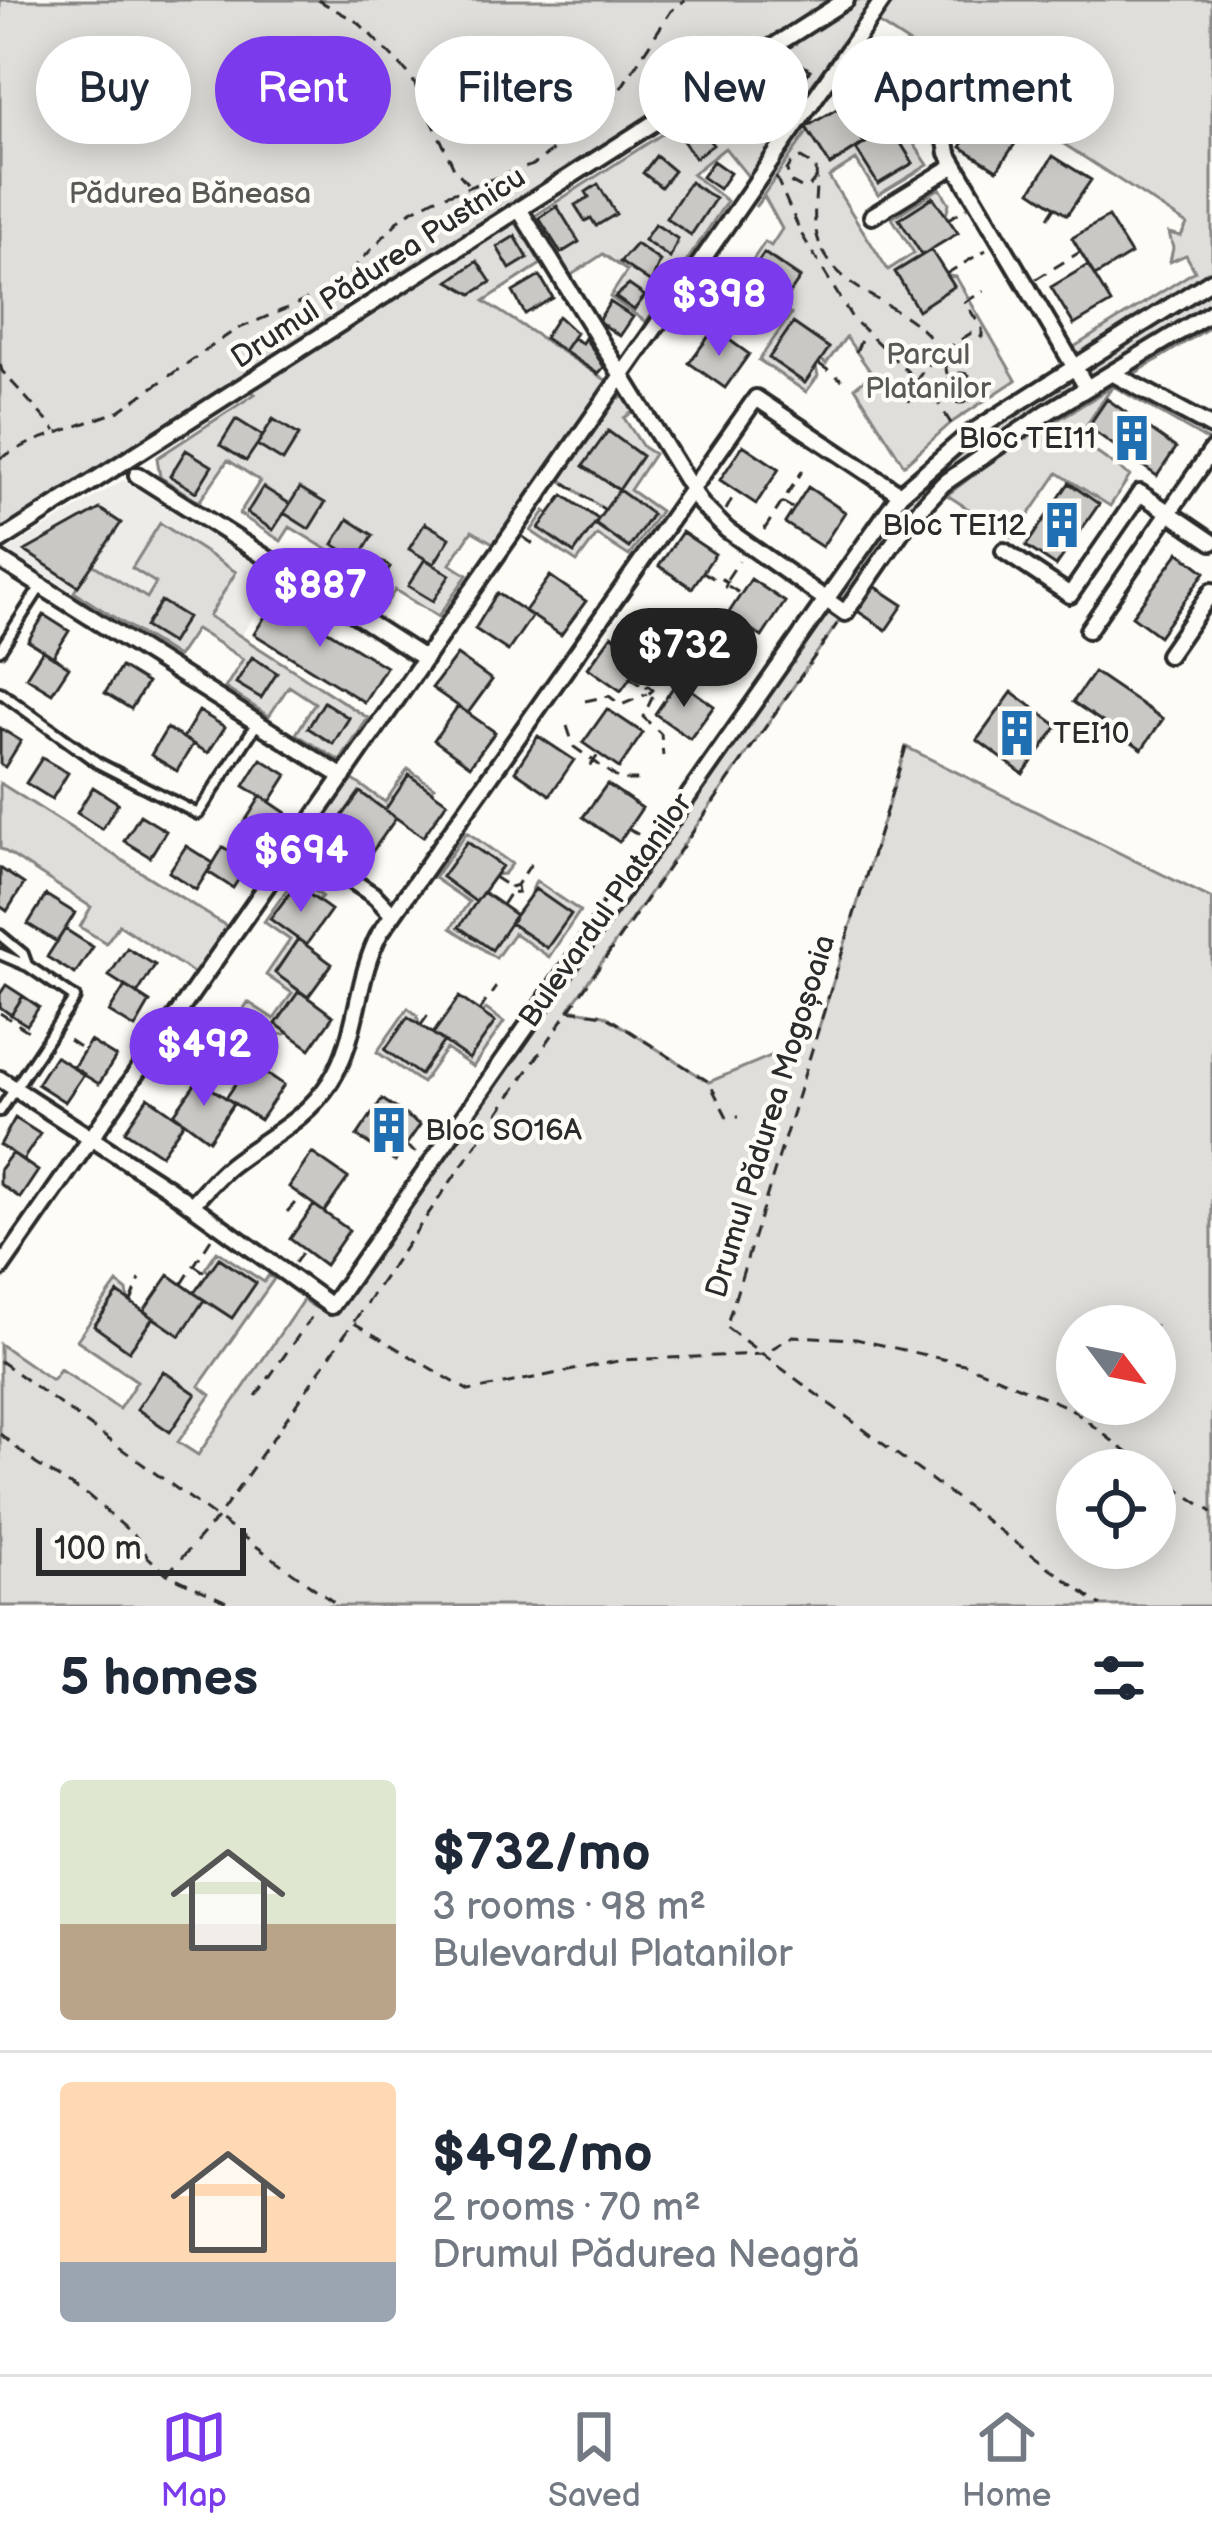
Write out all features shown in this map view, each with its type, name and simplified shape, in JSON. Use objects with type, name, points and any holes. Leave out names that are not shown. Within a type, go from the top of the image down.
[{"type":"street","name":"Drumul Pădurea Pustnicu","points":[[0,542],[846,0]]},
{"type":"street","points":[[808,107],[883,0]]},
{"type":"street","points":[[0,1269],[782,144]]},
{"type":"street","points":[[947,144],[1087,388]]},
{"type":"street","points":[[872,215],[955,165]]},
{"type":"street","points":[[519,209],[701,504],[727,530],[845,613],[929,497],[987,451],[1212,312]]},
{"type":"street","name":"Bulevardul Platanilor","points":[[327,1304],[900,494],[968,435],[1212,280]]},
{"type":"street","points":[[1112,373],[1212,427]]},
{"type":"street","points":[[192,1205],[221,1173],[291,1125],[326,1088],[350,1036],[370,952],[392,914],[756,398],[900,494]]},
{"type":"street","points":[[1088,630],[1212,451]]},
{"type":"street","points":[[137,475],[425,659]]},
{"type":"street","points":[[1004,551],[1070,596],[1140,493],[1212,542]]},
{"type":"street","points":[[0,560],[343,777]]},
{"type":"street","points":[[1168,655],[1210,599]]},
{"type":"street","points":[[296,844],[375,896],[392,914]]},
{"type":"street","points":[[0,1078],[192,1205],[327,1304]]},
{"type":"lane","points":[[0,650],[42,585]]},
{"type":"lane","points":[[0,692],[98,763],[198,814],[258,722]]},
{"type":"lane","points":[[0,935],[23,954],[28,966]]},
{"type":"lane","points":[[0,954],[28,966],[75,998],[0,1111]]},
{"type":"path","points":[[318,0],[359,23],[411,76],[454,168],[485,204],[504,203],[519,209]]},
{"type":"path","points":[[0,458],[119,411],[235,330],[335,288],[404,214],[533,166],[608,108],[670,10],[685,0]]},
{"type":"path","points":[[814,201],[788,178],[792,162],[810,160],[816,167],[817,236],[832,266],[854,288],[908,316],[941,356],[969,375],[975,392],[964,403],[949,397],[941,356]]},
{"type":"path","points":[[776,177],[823,272],[865,331],[942,406],[952,425]]},
{"type":"path","points":[[803,188],[817,178],[830,180]]},
{"type":"path","points":[[948,219],[977,202]]},
{"type":"path","points":[[1048,218],[1055,207]]},
{"type":"path","points":[[946,274],[1000,242]]},
{"type":"path","points":[[1035,280],[1080,252]]},
{"type":"path","points":[[823,272],[838,261]]},
{"type":"path","points":[[903,396],[909,400],[916,381],[971,333],[982,337],[965,302],[984,290]]},
{"type":"path","points":[[856,352],[865,331]]},
{"type":"path","points":[[0,364],[59,434]]},
{"type":"path","points":[[819,364],[842,380]]},
{"type":"path","points":[[948,381],[959,373],[969,375]]},
{"type":"path","points":[[764,530],[802,470]]},
{"type":"path","points":[[559,479],[605,510]]},
{"type":"path","points":[[726,510],[736,491]]},
{"type":"path","points":[[782,502],[794,509]]},
{"type":"path","points":[[520,535],[536,546]]},
{"type":"path","points":[[717,594],[739,561]]},
{"type":"path","points":[[703,572],[741,594]]},
{"type":"path","name":"Bulevardul Platanilor","points":[[166,1574],[219,1516],[845,613]]},
{"type":"path","points":[[630,678],[662,703]]},
{"type":"path","points":[[585,701],[609,696],[621,705],[651,690]]},
{"type":"path","points":[[651,690],[644,717],[661,734],[664,756]]},
{"type":"path","points":[[567,726],[574,747],[592,764],[620,780],[646,780]]},
{"type":"path","name":"Drumul Pădurea Mogoșoaia","points":[[907,747],[726,1327],[1101,1606]]},
{"type":"path","points":[[592,764],[599,754]]},
{"type":"path","points":[[628,828],[644,838]]},
{"type":"path","points":[[502,905],[535,858]]},
{"type":"path","points":[[494,877],[510,890]]},
{"type":"path","points":[[517,888],[528,898]]},
{"type":"path","points":[[479,1011],[496,987]]},
{"type":"path","points":[[421,1025],[433,1007]]},
{"type":"path","points":[[568,1010],[604,1015],[709,1082],[727,1118],[739,1117]]},
{"type":"path","points":[[0,1013],[28,1031]]},
{"type":"path","points":[[69,1040],[84,1050]]},
{"type":"path","points":[[406,1146],[421,1156]]},
{"type":"path","points":[[287,1212],[302,1196]]},
{"type":"path","points":[[182,1284],[215,1233]]},
{"type":"path","points":[[194,1265],[208,1274]]},
{"type":"path","points":[[131,1302],[140,1279]]},
{"type":"path","points":[[256,1396],[327,1304]]},
{"type":"path","points":[[352,1321],[469,1391],[623,1360],[763,1354],[793,1336],[856,1339],[968,1365],[1070,1408],[1123,1449]]},
{"type":"path","points":[[0,1361],[339,1606]]},
{"type":"path","points":[[0,1434],[36,1464],[89,1496],[137,1538],[166,1574],[235,1606]]},
{"type":"path","points":[[1176,1488],[1212,1512]]},
{"type":"shaded area","points":[[123,480],[278,579],[241,636],[157,583],[129,626],[7,551]]},
{"type":"green space","name":"Pădurea Băneasa","points":[[0,0],[1212,0],[1212,326],[1126,379],[1212,427],[1212,443],[1114,386],[1124,380],[1112,373],[987,451],[908,522],[569,1009],[604,1015],[709,1082],[816,1037],[906,747],[1212,899],[1212,1606],[0,1606],[0,1344],[52,1380],[60,1369],[119,1409],[137,1381],[77,1340],[117,1283],[127,1291],[129,1301],[118,1293],[95,1326],[129,1351],[153,1318],[180,1335],[204,1300],[232,1318],[256,1283],[220,1258],[209,1272],[205,1269],[217,1251],[264,1282],[269,1275],[274,1279],[199,1386],[211,1395],[178,1442],[198,1455],[303,1300],[326,1314],[689,792],[930,464],[1074,366],[1066,352],[1195,271],[1186,255],[1170,262],[1169,233],[1181,236],[1187,224],[1064,144],[1114,144],[1114,36],[898,36],[870,18],[858,36],[832,36],[832,73],[808,108],[808,36],[639,36],[639,132],[434,271],[516,220],[541,264],[484,301],[615,386],[550,480],[541,475],[495,544],[472,531],[450,564],[467,575],[438,617],[395,590],[384,607],[336,578],[346,561],[290,527],[281,541],[239,514],[260,481],[228,460],[199,502],[160,477],[157,458],[255,394],[244,386],[0,541]]},
{"type":"green space","name":"Parcul Platanilor","points":[[808,131],[830,165],[856,149],[879,184],[913,163],[902,144],[914,144],[928,165],[878,195],[856,160],[829,177],[888,270],[914,253],[892,218],[940,188],[949,203],[946,216],[933,197],[900,219],[922,255],[896,271],[918,309],[954,287],[948,276],[956,277],[1016,380],[951,423],[904,465],[855,387],[872,374],[846,337],[826,364],[821,360],[829,348],[793,324],[769,358],[804,383],[816,367],[818,376],[806,392],[759,360],[791,314],[786,311],[779,322],[761,310],[760,300],[777,311],[800,277],[764,253],[741,287],[755,296],[751,302],[732,290],[765,242],[771,246],[782,229],[764,196],[755,207],[799,144],[808,144]]},
{"type":"green space","points":[[647,144],[783,144],[755,185],[725,148],[692,174],[727,201],[646,322],[610,297],[627,271],[603,254],[570,276],[533,217]]},
{"type":"green space","points":[[1112,387],[1077,439],[1130,476],[1110,506],[1058,473],[1013,538],[947,495],[1004,452]]},
{"type":"green space","points":[[625,397],[634,411],[624,418],[643,447],[654,454],[630,490],[660,511],[629,556],[597,535],[577,562],[531,531],[545,511],[549,514],[539,529],[574,553],[595,524],[628,548],[652,515],[605,510],[559,479],[614,399]],"holes":[[[608,432],[642,456],[619,490],[584,466]]]},
{"type":"green space","points":[[160,523],[236,572],[209,616],[368,718],[340,761],[296,734],[315,703],[289,686],[269,716],[225,688],[243,659],[196,629],[177,657],[74,592],[92,564],[147,598],[156,583],[132,568]]},
{"type":"green space","points":[[408,769],[434,787],[431,791],[385,810],[359,792],[336,825],[348,835],[336,842],[329,838],[316,857],[304,849],[352,779],[385,802]]},
{"type":"green space","points":[[0,783],[231,929],[198,976],[119,925],[106,943],[80,927],[91,907],[0,848]]},
{"type":"green space","points":[[467,832],[512,864],[504,874],[495,875],[501,866],[468,842],[442,877],[547,948],[570,915],[535,889],[529,897],[536,881],[580,911],[549,957],[514,933],[496,958],[451,928],[469,902],[434,878]]},
{"type":"green space","points":[[295,878],[322,896],[318,901],[295,885],[271,919],[298,939],[275,972],[299,991],[276,1024],[289,1033],[279,1035],[243,1010],[248,1002],[274,1019],[292,993],[266,975],[290,940],[264,922]]},
{"type":"green space","points":[[408,1008],[419,1024],[408,1017],[386,1050],[420,1074],[444,1041],[486,1009],[504,1022],[473,1067],[446,1049],[422,1083],[377,1052]]},
{"type":"building","points":[[832,112],[832,144],[862,144],[830,165],[808,126]]},
{"type":"building","points":[[685,144],[712,144],[713,145],[695,158]]},
{"type":"building","points":[[864,144],[901,144],[913,163],[878,184],[856,149]]},
{"type":"building","points":[[963,144],[1015,144],[997,170]]},
{"type":"building","points":[[656,156],[674,171],[661,187],[643,173]]},
{"type":"building","points":[[1053,156],[1091,180],[1067,215],[1031,191]]},
{"type":"building","points":[[713,161],[730,173],[719,189],[702,177]]},
{"type":"building","points":[[690,182],[715,199],[691,235],[666,218]]},
{"type":"building","points":[[598,184],[616,214],[596,226],[591,218],[585,221],[575,205]]},
{"type":"building","points":[[933,197],[958,233],[922,255],[899,219]]},
{"type":"building","points":[[557,206],[579,242],[561,253],[539,218]]},
{"type":"building","points":[[1108,217],[1131,254],[1095,276],[1072,238]]},
{"type":"building","points":[[655,224],[678,239],[670,258],[644,240]]},
{"type":"building","points":[[515,236],[528,258],[510,269],[497,247]]},
{"type":"building","points":[[636,244],[660,261],[651,283],[620,262]]},
{"type":"building","points":[[931,250],[954,286],[918,310],[895,272]]},
{"type":"building","points":[[764,253],[800,278],[777,312],[741,287]]},
{"type":"building","points":[[477,261],[491,282],[472,294],[449,281]]},
{"type":"building","points":[[1088,265],[1111,303],[1074,325],[1051,287]]},
{"type":"building","points":[[540,276],[553,298],[525,314],[513,292]]},
{"type":"building","points":[[629,285],[645,296],[634,310],[615,297]]},
{"type":"building","points":[[610,302],[633,317],[620,336],[598,321]]},
{"type":"building","points":[[558,316],[576,333],[564,351],[544,338]]},
{"type":"building","points":[[793,323],[829,348],[805,383],[769,358]]},
{"type":"building","points":[[714,329],[749,354],[725,388],[689,363]]},
{"type":"building","points":[[573,338],[582,343],[585,338],[604,367],[598,374],[564,351]]},
{"type":"building","name":"Bloc TEI11","points":[[1107,399],[1176,448],[1157,476],[1088,427]]},
{"type":"building","points":[[236,419],[263,436],[246,461],[220,445]]},
{"type":"building","points":[[273,419],[299,435],[283,461],[257,445]]},
{"type":"building","points":[[608,431],[642,456],[619,490],[583,466]]},
{"type":"building","points":[[743,445],[779,469],[756,504],[720,480]]},
{"type":"building","points":[[186,450],[212,466],[196,492],[170,476]]},
{"type":"building","name":"Bloc TEI12","points":[[1069,483],[1099,504],[1056,566],[1026,546]]},
{"type":"building","points":[[263,487],[290,504],[273,530],[247,513]]},
{"type":"building","points":[[808,487],[845,512],[822,547],[785,523]]},
{"type":"building","points":[[300,488],[325,503],[309,529],[284,513]]},
{"type":"building","points":[[619,490],[652,514],[629,548],[595,524]]},
{"type":"building","points":[[563,495],[598,519],[574,553],[539,528]]},
{"type":"building","points":[[100,509],[121,523],[78,586],[25,551]]},
{"type":"building","points":[[348,519],[373,535],[358,560],[333,544]]},
{"type":"building","points":[[425,523],[450,538],[434,564],[409,549]]},
{"type":"building","points":[[682,532],[715,554],[692,588],[659,566]]},
{"type":"building","points":[[364,551],[390,567],[374,593],[348,577]]},
{"type":"building","points":[[1179,552],[1205,572],[1159,636],[1132,616]]},
{"type":"building","points":[[425,559],[450,575],[433,601],[408,586]]},
{"type":"building","points":[[550,576],[586,601],[561,635],[525,611]]},
{"type":"building","points":[[751,579],[785,602],[762,637],[728,614]]},
{"type":"building","points":[[873,585],[903,605],[886,630],[856,610]]},
{"type":"building","points":[[497,593],[532,616],[508,651],[475,629]]},
{"type":"building","points":[[276,599],[386,667],[364,702],[254,634]]},
{"type":"building","points":[[161,601],[187,617],[171,643],[145,627]]},
{"type":"building","points":[[44,615],[69,631],[53,657],[28,641]]},
{"type":"building","points":[[612,635],[645,657],[621,691],[588,668]]},
{"type":"building","points":[[43,650],[69,667],[52,693],[26,677]]},
{"type":"building","points":[[457,655],[492,680],[468,713],[432,688]]},
{"type":"building","points":[[252,657],[277,673],[261,698],[236,683]]},
{"type":"building","points":[[121,667],[147,683],[131,709],[105,693]]},
{"type":"building","points":[[1094,672],[1163,719],[1142,749],[1073,702]]},
{"type":"building","points":[[678,680],[714,706],[690,739],[655,714]]},
{"type":"building","name":"TEI10","points":[[1012,692],[1058,726],[1023,774],[977,740]]},
{"type":"building","points":[[324,702],[349,718],[333,744],[308,728]]},
{"type":"building","points":[[458,706],[495,732],[470,766],[434,740]]},
{"type":"building","points":[[607,709],[643,733],[619,768],[583,743]]},
{"type":"building","points":[[199,711],[225,727],[208,753],[183,738]]},
{"type":"building","points":[[0,728],[21,741],[5,767],[0,764]]},
{"type":"building","points":[[167,728],[193,744],[177,771],[151,755]]},
{"type":"building","points":[[538,736],[574,760],[550,795],[515,771]]},
{"type":"building","points":[[42,758],[68,773],[52,799],[26,783]]},
{"type":"building","points":[[261,759],[287,775],[270,802],[244,786]]},
{"type":"building","points":[[409,775],[447,802],[423,837],[385,810]]},
{"type":"building","points":[[607,784],[642,808],[619,842],[583,817]]},
{"type":"building","points":[[93,787],[118,803],[102,829],[77,813]]},
{"type":"building","points":[[360,792],[396,818],[372,852],[335,826]]},
{"type":"building","points":[[261,796],[286,813],[269,839],[244,823]]},
{"type":"building","points":[[140,815],[166,831],[150,857],[124,841]]},
{"type":"building","points":[[467,842],[502,866],[476,902],[442,877]]},
{"type":"building","points":[[186,846],[213,863],[196,890],[169,872]]},
{"type":"building","points":[[223,847],[249,863],[233,888],[208,872]]},
{"type":"building","points":[[0,868],[24,884],[7,911],[0,906]]},
{"type":"building","points":[[296,885],[331,910],[306,945],[270,919]]},
{"type":"building","points":[[535,889],[571,914],[547,948],[510,923]]},
{"type":"building","points":[[483,892],[516,915],[492,950],[459,927]]},
{"type":"building","points":[[46,895],[75,913],[57,942],[28,924]]},
{"type":"building","points":[[65,929],[93,947],[75,974],[47,957]]},
{"type":"building","points":[[298,939],[332,964],[308,997],[275,973]]},
{"type":"building","points":[[127,948],[155,965],[137,994],[109,976]]},
{"type":"building","points":[[6,985],[23,996],[11,1015],[0,1007]]},
{"type":"building","points":[[125,986],[150,1002],[135,1028],[109,1012]]},
{"type":"building","points":[[299,991],[333,1016],[310,1049],[276,1024]]},
{"type":"building","points":[[23,996],[39,1007],[27,1025],[11,1015]]},
{"type":"building","points":[[459,997],[495,1022],[469,1059],[433,1034]]},
{"type":"building","points":[[408,1017],[444,1041],[420,1075],[385,1050]]},
{"type":"building","points":[[90,1041],[116,1057],[99,1084],[73,1068]]},
{"type":"building","points":[[55,1056],[84,1074],[65,1102],[37,1084]]},
{"type":"building","points":[[251,1062],[284,1085],[260,1120],[226,1098]]},
{"type":"building","points":[[198,1080],[234,1103],[209,1140],[174,1114]]},
{"type":"building","points":[[148,1097],[184,1122],[161,1155],[125,1131]]},
{"type":"building","name":"Bloc SO16A","points":[[382,1099],[420,1125],[395,1161],[357,1136]]},
{"type":"building","points":[[15,1118],[40,1134],[23,1160],[0,1145]]},
{"type":"building","points":[[12,1153],[38,1171],[20,1198],[0,1184],[0,1169]]},
{"type":"building","points":[[312,1153],[348,1178],[324,1212],[289,1187]]},
{"type":"building","points":[[314,1205],[349,1230],[325,1265],[290,1239]]},
{"type":"building","points":[[219,1258],[256,1283],[232,1318],[194,1293]]},
{"type":"building","points":[[169,1275],[204,1300],[180,1336],[144,1311]]},
{"type":"building","points":[[118,1293],[153,1318],[129,1351],[94,1326]]},
{"type":"building","points":[[163,1371],[196,1394],[170,1432],[137,1409]]},
{"type":"place","name":"Bloc TEI11","points":[[1132,438]]},
{"type":"place","name":"Bloc TEI12","points":[[1062,525]]},
{"type":"place","name":"TEI10","points":[[1017,733]]},
{"type":"place","name":"Bloc SO16A","points":[[389,1130]]}]
